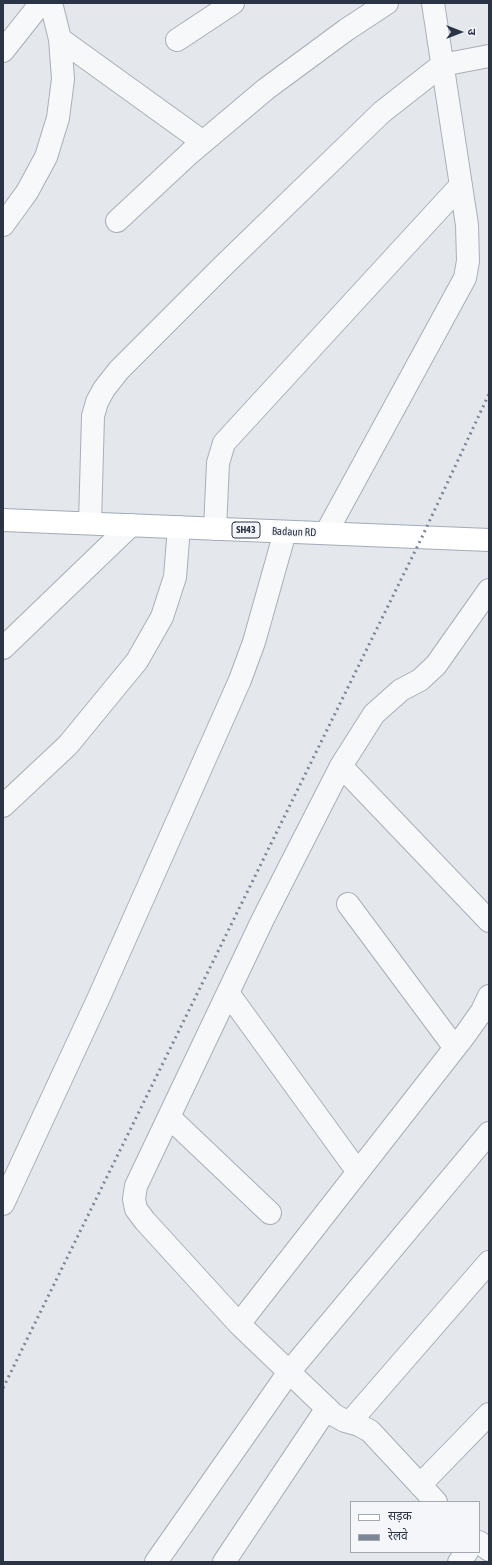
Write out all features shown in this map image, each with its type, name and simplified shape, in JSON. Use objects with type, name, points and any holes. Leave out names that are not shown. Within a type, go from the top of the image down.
[{"type":"main road","name":"Badaun RD","points":[[3,520],[489,540]]},
{"type":"street","points":[[3,51],[41,3]]},
{"type":"street","points":[[3,225],[27,192],[46,157],[58,118],[63,79],[60,39],[51,3]]},
{"type":"street","points":[[177,40],[233,3]]},
{"type":"street","points":[[117,221],[202,142],[266,90],[346,30],[386,3]]},
{"type":"street","points":[[326,533],[465,278],[468,261],[467,225],[433,3]]},
{"type":"street","points":[[60,39],[202,142]]},
{"type":"street","points":[[90,523],[93,416],[96,402],[119,370],[223,266],[382,112],[442,65],[489,56]]},
{"type":"street","points":[[215,529],[218,463],[224,443],[461,185]]},
{"type":"street","points":[[3,648],[131,525]]},
{"type":"street","points":[[3,806],[68,745],[137,661],[162,617],[175,577],[179,527]]},
{"type":"street","points":[[3,1204],[100,995],[240,680],[254,642],[285,532]]},
{"type":"street","points":[[435,1501],[370,1431],[334,1415],[239,1324],[145,1221],[136,1209],[134,1199],[136,1186],[228,993],[341,766],[374,714],[401,690],[420,680],[436,665],[489,590]]},
{"type":"street","points":[[341,766],[489,920]]},
{"type":"street","points":[[348,904],[455,1048]]},
{"type":"street","points":[[228,993],[358,1172]]},
{"type":"street","points":[[239,1324],[455,1048],[482,1011],[489,997]]},
{"type":"street","points":[[169,1118],[270,1213]]},
{"type":"street","points":[[156,1562],[289,1372],[489,1133]]},
{"type":"street","points":[[350,1422],[489,1262]]},
{"type":"street","points":[[224,1562],[327,1408]]},
{"type":"street","points":[[420,1485],[489,1414]]},
{"type":"street","points":[[480,1543],[489,1550]]},
{"type":"street","points":[[459,1562],[466,1553]]},
{"type":"railway","points":[[3,1388],[422,537],[489,394]]}]
